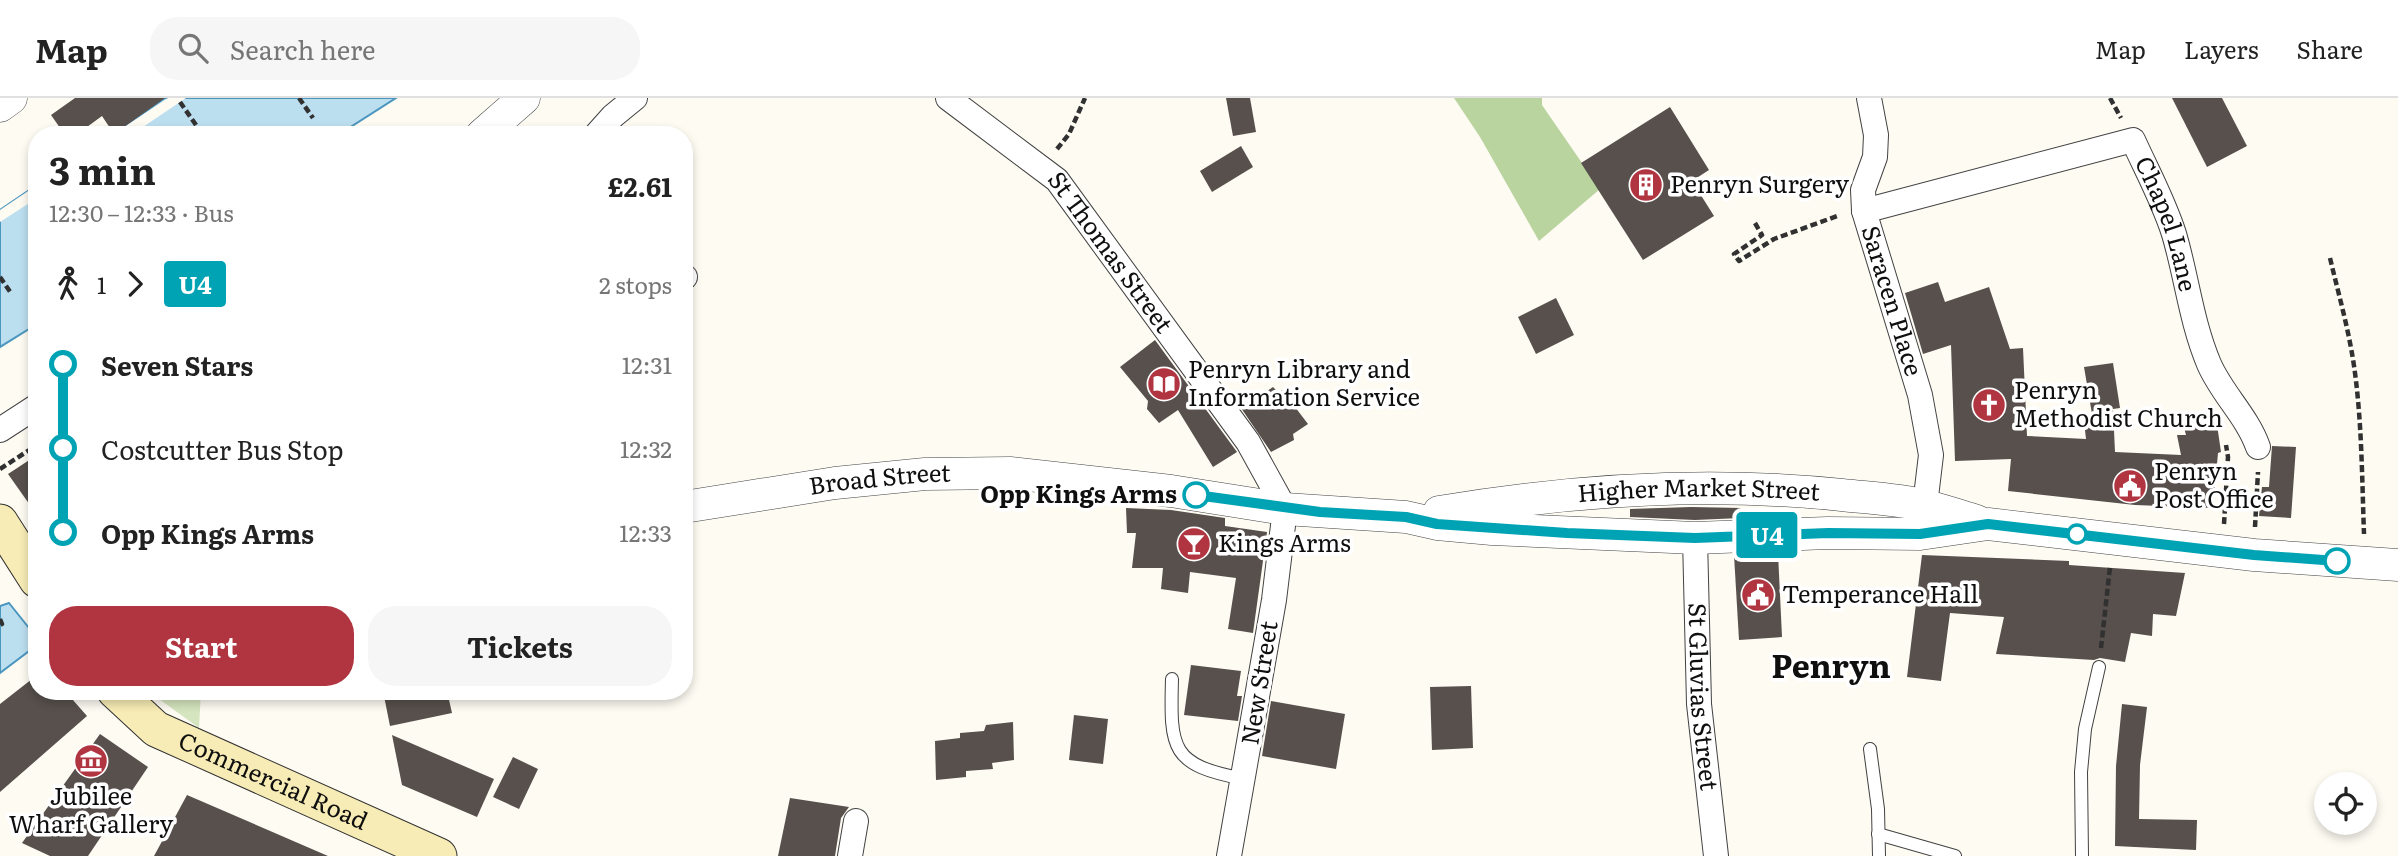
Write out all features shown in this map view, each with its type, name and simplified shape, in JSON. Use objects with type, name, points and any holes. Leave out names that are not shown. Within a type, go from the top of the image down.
[{"type":"main road","points":[[0,522],[28,566]]},
{"type":"main road","name":"Commercial Road","points":[[125,700],[156,729],[439,856]]},
{"type":"street","points":[[0,106],[11,98]]},
{"type":"street","points":[[492,126],[524,98]]},
{"type":"street","points":[[604,126],[635,98]]},
{"type":"street","name":"St Thomas Street","points":[[948,98],[1058,180],[1240,430],[1285,509]]},
{"type":"street","name":"Saracen Place","points":[[1868,98],[1876,135],[1875,157],[1863,190],[1864,209],[1920,395],[1931,455],[1925,505]]},
{"type":"street","name":"Chapel Lane","points":[[1864,209],[2133,140],[2174,234],[2194,325],[2211,367],[2253,432],[2258,447]]},
{"type":"street","points":[[0,430],[28,412]]},
{"type":"street","name":"Broad Street","points":[[693,506],[835,483],[925,474],[1010,473],[1171,491],[1285,509],[1406,517]]},
{"type":"street","name":"Higher Market Street","points":[[1406,517],[1489,504],[1632,490],[1734,487],[1791,489],[1925,505],[1988,524]]},
{"type":"street","name":"New Street","points":[[1229,856],[1268,640],[1285,509]]},
{"type":"street","points":[[1406,517],[1437,524],[1492,529],[1695,538],[1828,533],[1920,534],[1988,524],[2254,555],[2398,565]]},
{"type":"street","name":"St Gluvias Street","points":[[1695,538],[1699,704],[1716,856]]},
{"type":"street","points":[[850,856],[856,821]]},
{"type":"lane","points":[[2082,856],[2081,772],[2085,729],[2098,667]]},
{"type":"lane","points":[[1172,679],[1172,735],[1180,751],[1193,765],[1208,772],[1245,779]]},
{"type":"lane","points":[[1870,749],[1878,809],[1879,856]]},
{"type":"lane","points":[[1878,834],[1955,856]]},
{"type":"path","points":[[299,98],[313,118]]},
{"type":"path","points":[[1041,168],[1069,134],[1085,98]]},
{"type":"path","points":[[180,102],[197,126]]},
{"type":"path","points":[[1755,223],[1762,235],[1734,254],[1739,261],[1774,239],[1864,209]]},
{"type":"path","points":[[2330,258],[2349,335],[2355,374],[2365,563]]},
{"type":"path","points":[[0,277],[11,293]]},
{"type":"path","points":[[2222,550],[2228,457],[2222,419],[2230,397]]},
{"type":"path","points":[[2254,555],[2258,447]]},
{"type":"path","points":[[0,469],[28,451]]},
{"type":"path","points":[[2098,667],[2116,538]]},
{"type":"path","points":[[0,619],[0,625]]},
{"type":"green space","points":[[1454,98],[1542,98],[1542,105],[1600,189],[1539,241],[1480,137]]},
{"type":"green space","points":[[160,700],[201,700],[199,728]]},
{"type":"water","points":[[165,98],[396,98],[352,126],[125,126]]},
{"type":"water","points":[[28,191],[28,330],[0,347],[0,210]]},
{"type":"water","points":[[9,603],[28,627],[28,652],[0,673],[0,606]]},
{"type":"pier","points":[[168,98],[186,98],[144,126],[126,126]]},
{"type":"pier","points":[[28,191],[28,204],[0,222],[0,210]]},
{"type":"building","points":[[75,98],[165,98],[125,126],[109,126],[102,116],[88,126],[59,126],[51,115]]},
{"type":"building","points":[[1226,98],[1250,98],[1256,132],[1233,136]]},
{"type":"building","points":[[2172,98],[2222,98],[2247,146],[2207,167]]},
{"type":"building","name":"Penryn Surgery","points":[[1670,107],[1709,170],[1692,181],[1714,216],[1643,260],[1581,163]]},
{"type":"building","points":[[1241,146],[1253,167],[1212,192],[1200,171]]},
{"type":"building","points":[[1938,282],[1945,302],[1989,287],[2010,349],[2023,348],[2027,436],[2086,439],[2084,422],[2093,420],[2084,367],[2113,363],[2120,408],[2113,409],[2115,452],[2181,455],[2177,435],[2186,435],[2183,424],[2216,418],[2221,452],[2218,453],[2213,508],[2135,505],[2008,491],[2011,459],[1955,461],[1951,345],[1923,354],[1905,293]]},
{"type":"building","points":[[1556,298],[1574,335],[1536,354],[1518,317]]},
{"type":"building","name":"Penryn Library and Information Service","points":[[1155,340],[1237,452],[1213,467],[1178,410],[1159,423],[1147,409],[1148,401],[1120,367]]},
{"type":"building","points":[[1273,387],[1278,392],[1282,390],[1308,424],[1293,434],[1294,440],[1271,452],[1241,408]]},
{"type":"building","points":[[2272,446],[2296,447],[2291,518],[2259,516],[2262,487],[2269,487]]},
{"type":"building","points":[[28,461],[28,502],[8,474]]},
{"type":"building","points":[[1126,508],[1171,510],[1225,518],[1225,526],[1267,532],[1253,633],[1228,629],[1236,578],[1190,572],[1188,593],[1161,589],[1163,568],[1132,568],[1136,533],[1127,533]]},
{"type":"building","points":[[1630,509],[1789,509],[1788,516],[1695,520],[1630,517]]},
{"type":"building","name":"Temperance Hall","points":[[1778,553],[1782,637],[1739,640],[1734,555]]},
{"type":"building","points":[[1922,555],[2069,561],[2069,565],[2185,573],[2176,616],[2153,614],[2152,636],[2131,633],[2125,662],[2100,658],[2094,660],[1996,654],[2004,617],[1950,613],[1941,681],[1907,677]]},
{"type":"building","points":[[1191,665],[1241,671],[1237,696],[1242,696],[1238,721],[1184,715]]},
{"type":"building","points":[[28,682],[28,700],[73,700],[87,716],[0,792],[0,704]]},
{"type":"building","points":[[1471,686],[1473,748],[1432,750],[1430,687]]},
{"type":"building","points":[[385,700],[449,700],[452,713],[390,726]]},
{"type":"building","points":[[1271,701],[1345,714],[1336,769],[1262,756]]},
{"type":"building","points":[[2122,704],[2147,707],[2140,765],[2139,819],[2197,820],[2196,850],[2115,846],[2116,766]]},
{"type":"building","points":[[1074,715],[1108,719],[1103,764],[1069,760]]},
{"type":"building","points":[[1013,722],[1014,760],[992,763],[993,769],[966,771],[966,777],[936,780],[935,741],[960,738],[960,733],[984,731],[986,725]]},
{"type":"building","points":[[100,734],[148,767],[88,856],[50,856],[22,843]]},
{"type":"building","points":[[392,735],[494,779],[477,817],[402,785]]},
{"type":"building","points":[[513,757],[538,769],[519,809],[493,797]]},
{"type":"building","points":[[187,795],[328,856],[154,856]]},
{"type":"building","points":[[790,798],[849,807],[841,818],[835,856],[778,856]]},
{"type":"bus line","name":"U4","points":[[1196,495],[1285,509],[1406,517],[1437,524],[1492,529],[1695,538],[1828,533],[1920,534],[1988,524],[2254,555],[2337,561]]},
{"type":"place","name":"Penryn Surgery","points":[[1646,185]]},
{"type":"place","name":"Penryn Library and Information Service","points":[[1164,384]]},
{"type":"place","name":"Penryn Methodist Church","points":[[1989,405]]},
{"type":"place","name":"Penryn Post Office","points":[[2130,486]]},
{"type":"place","name":"Opp Kings Arms","points":[[1196,495]]},
{"type":"place","name":"Kings Arms","points":[[1194,544]]},
{"type":"place","name":"Temperance Hall","points":[[1758,595]]},
{"type":"place","name":"Jubilee Wharf Gallery","points":[[91,761]]},
{"type":"district","name":"Penryn","points":[[1831,667]]}]
